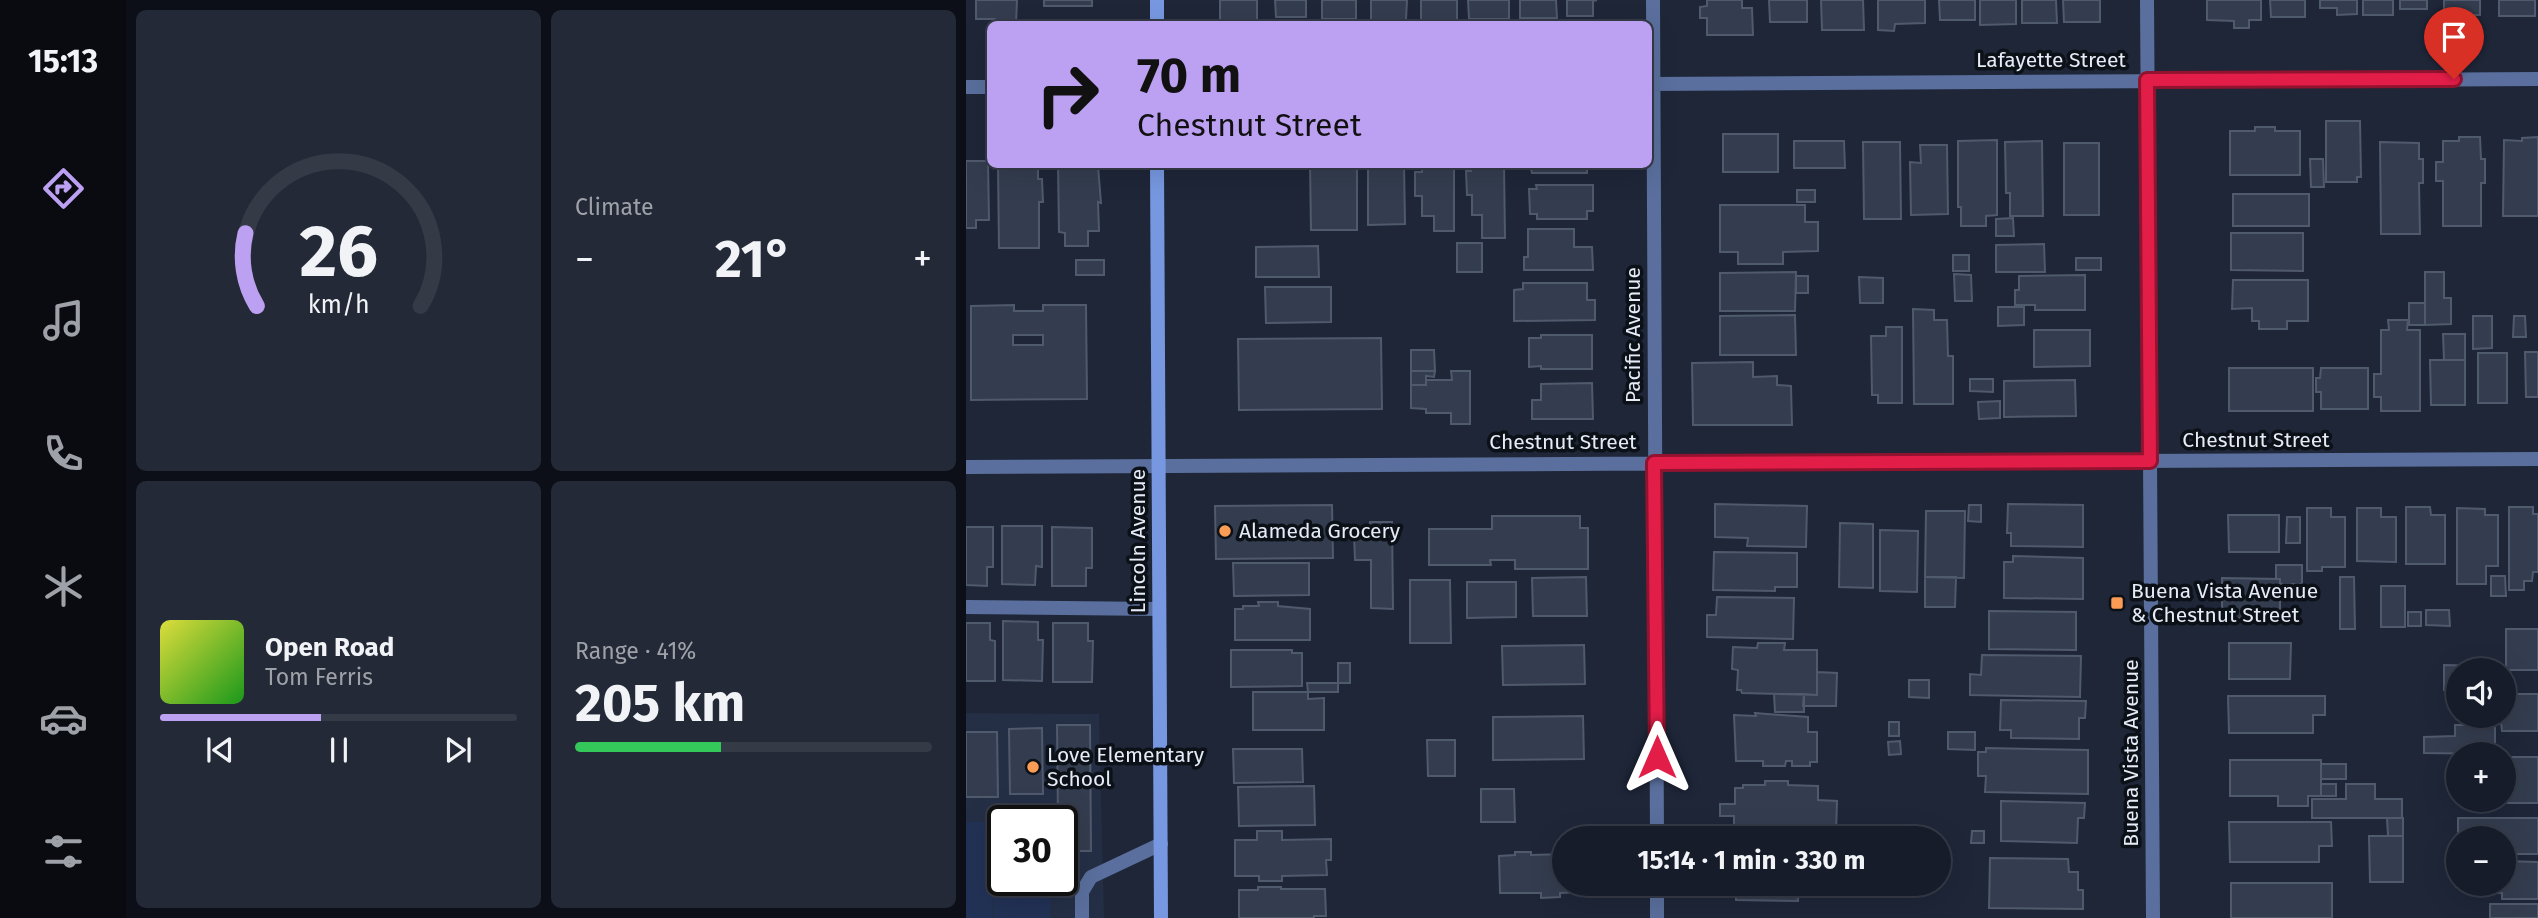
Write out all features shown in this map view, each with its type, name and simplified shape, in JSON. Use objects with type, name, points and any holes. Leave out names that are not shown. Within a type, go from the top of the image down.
[{"type":"main road","points":[[1157,0],[1157,21]]},
{"type":"main road","name":"Lincoln Avenue","points":[[1157,168],[1161,918]]},
{"type":"street","name":"Pacific Avenue","points":[[1652,42],[1653,0]]},
{"type":"street","name":"Buena Vista Avenue","points":[[2147,0],[2153,918]]},
{"type":"street","name":"Lafayette Street","points":[[1652,84],[2538,79]]},
{"type":"street","points":[[966,87],[987,87]]},
{"type":"street","name":"Pacific Avenue","points":[[1652,168],[1657,826]]},
{"type":"street","name":"Chestnut Street","points":[[966,467],[2538,459]]},
{"type":"street","points":[[966,607],[1158,609]]},
{"type":"street","points":[[1082,918],[1082,892],[1091,877],[1161,844]]},
{"type":"street","points":[[1657,896],[1657,918]]},
{"type":"shaded area","name":"Love Elementary School","points":[[966,713],[1099,714],[1104,918],[966,918]]},
{"type":"shaded area","points":[[966,822],[987,822],[987,896],[993,896],[993,918],[966,918]]},
{"type":"shaded area","points":[[994,896],[1050,896],[1050,918],[994,918]]},
{"type":"building","points":[[976,0],[1017,0],[1016,21],[976,19]]},
{"type":"building","points":[[1044,0],[1092,0],[1092,6],[1044,6]]},
{"type":"building","points":[[1220,0],[1257,0],[1257,21],[1220,21]]},
{"type":"building","points":[[1275,0],[1306,0],[1306,17],[1276,17]]},
{"type":"building","points":[[1322,0],[1356,0],[1356,19],[1322,19]]},
{"type":"building","points":[[1371,0],[1407,0],[1406,19],[1403,21],[1371,20]]},
{"type":"building","points":[[1421,0],[1457,0],[1457,21],[1421,21]]},
{"type":"building","points":[[1468,0],[1509,0],[1509,19],[1469,19]]},
{"type":"building","points":[[1520,0],[1556,0],[1557,18],[1520,18]]},
{"type":"building","points":[[1567,0],[1597,0],[1593,1],[1593,16],[1567,16]]},
{"type":"building","points":[[1707,0],[1742,0],[1742,8],[1752,8],[1753,35],[1707,35],[1707,18],[1700,18],[1700,7],[1707,6]]},
{"type":"building","points":[[1769,0],[1807,0],[1807,22],[1770,22]]},
{"type":"building","points":[[1821,0],[1863,0],[1864,30],[1822,30]]},
{"type":"building","points":[[1878,0],[1925,0],[1925,23],[1895,24],[1894,31],[1878,30]]},
{"type":"building","points":[[1939,0],[1975,0],[1975,20],[1940,20]]},
{"type":"building","points":[[1980,0],[2016,0],[2016,24],[1980,25]]},
{"type":"building","points":[[2022,0],[2056,0],[2057,23],[2022,23]]},
{"type":"building","points":[[2063,0],[2100,0],[2100,22],[2064,22]]},
{"type":"building","points":[[2207,0],[2261,0],[2261,20],[2249,20],[2249,28],[2234,28],[2234,21],[2207,20]]},
{"type":"building","points":[[2270,0],[2305,0],[2305,17],[2271,17]]},
{"type":"building","points":[[2320,0],[2357,0],[2357,14],[2337,15],[2337,8],[2320,8]]},
{"type":"building","points":[[2363,0],[2393,0],[2393,15],[2363,15]]},
{"type":"building","points":[[2400,0],[2427,0],[2427,9],[2400,9]]},
{"type":"building","points":[[2444,0],[2480,0],[2480,15],[2444,15]]},
{"type":"building","points":[[2499,0],[2535,0],[2535,16],[2499,16]]},
{"type":"building","points":[[2326,121],[2360,121],[2361,177],[2357,177],[2357,182],[2326,182]]},
{"type":"building","points":[[2255,127],[2275,127],[2275,131],[2300,131],[2300,175],[2230,175],[2230,131],[2255,131]]},
{"type":"building","points":[[1723,134],[1778,134],[1778,172],[1723,172]]},
{"type":"building","points":[[2459,137],[2480,137],[2481,159],[2485,159],[2485,183],[2481,183],[2481,226],[2443,226],[2443,181],[2436,181],[2436,162],[2443,162],[2443,141],[2459,141]]},
{"type":"building","points":[[2538,137],[2538,216],[2503,216],[2504,140],[2522,141],[2522,138]]},
{"type":"building","points":[[1997,140],[1997,215],[1986,216],[1986,226],[1961,226],[1961,207],[1958,207],[1958,141]]},
{"type":"building","points":[[1794,141],[1844,141],[1845,168],[1794,168]]},
{"type":"building","points":[[2042,141],[2043,216],[2010,216],[2010,193],[2006,193],[2005,142]]},
{"type":"building","points":[[1863,142],[1900,142],[1901,219],[1864,219]]},
{"type":"building","points":[[2380,142],[2419,143],[2419,159],[2423,159],[2423,183],[2419,183],[2420,234],[2381,234]]},
{"type":"building","points":[[2064,143],[2099,143],[2099,215],[2064,215]]},
{"type":"building","points":[[1920,145],[1947,145],[1948,214],[1911,215],[1910,162],[1921,163]]},
{"type":"building","points":[[2310,159],[2323,159],[2324,187],[2311,187]]},
{"type":"building","points":[[966,161],[987,161],[989,220],[976,220],[976,228],[966,228]]},
{"type":"building","points":[[998,168],[1038,168],[1038,179],[1042,179],[1043,202],[1039,202],[1039,248],[999,248]]},
{"type":"building","points":[[1058,168],[1098,168],[1101,203],[1098,202],[1099,231],[1088,231],[1088,246],[1065,246],[1065,233],[1059,232]]},
{"type":"building","points":[[1310,168],[1357,168],[1357,230],[1311,230]]},
{"type":"building","points":[[1368,168],[1404,168],[1405,224],[1368,225]]},
{"type":"building","points":[[1422,168],[1454,168],[1454,231],[1434,231],[1434,216],[1422,216],[1422,196],[1415,196],[1415,172],[1422,172]]},
{"type":"building","points":[[1471,168],[1504,168],[1505,238],[1482,238],[1482,215],[1472,215],[1472,195],[1467,195],[1466,171],[1471,171]]},
{"type":"building","points":[[1531,168],[1587,168],[1587,173],[1532,173]]},
{"type":"building","points":[[1536,185],[1593,185],[1593,211],[1587,211],[1587,219],[1537,219],[1537,214],[1530,214],[1529,189],[1537,189]]},
{"type":"building","points":[[1797,190],[1815,190],[1815,202],[1797,202]]},
{"type":"building","points":[[2233,194],[2309,194],[2309,226],[2233,226]]},
{"type":"building","points":[[1720,205],[1805,205],[1805,222],[1818,222],[1818,251],[1783,252],[1783,264],[1738,264],[1738,252],[1720,252]]},
{"type":"building","points":[[2013,218],[2014,236],[1996,236],[1996,219]]},
{"type":"building","points":[[1528,229],[1574,229],[1574,247],[1592,247],[1593,270],[1524,270],[1524,257],[1528,257]]},
{"type":"building","points":[[2231,233],[2303,233],[2303,271],[2231,270]]},
{"type":"building","points":[[1457,243],[1482,243],[1482,272],[1457,272]]},
{"type":"building","points":[[2044,244],[2045,272],[1996,272],[1996,245]]},
{"type":"building","points":[[1318,246],[1319,277],[1256,277],[1256,247]]},
{"type":"building","points":[[1953,255],[1969,255],[1969,271],[1953,271]]},
{"type":"building","points":[[2076,258],[2101,258],[2101,270],[2076,270]]},
{"type":"building","points":[[1076,260],[1104,260],[1104,275],[1076,275]]},
{"type":"building","points":[[1796,272],[1795,311],[1720,311],[1720,273]]},
{"type":"building","points":[[2425,272],[2444,272],[2444,298],[2451,298],[2451,324],[2425,325]]},
{"type":"building","points":[[1954,274],[1971,275],[1972,301],[1955,301]]},
{"type":"building","points":[[2085,275],[2085,310],[2035,310],[2035,305],[2015,305],[2019,276]]},
{"type":"building","points":[[1796,276],[1808,276],[1808,293],[1796,293]]},
{"type":"building","points":[[1859,277],[1883,278],[1883,303],[1860,303]]},
{"type":"building","points":[[2233,280],[2308,280],[2308,321],[2287,321],[2287,329],[2259,329],[2259,321],[2252,321],[2252,308],[2232,309]]},
{"type":"building","points":[[1523,283],[1587,283],[1587,300],[1595,300],[1595,320],[1514,321],[1514,290],[1523,289]]},
{"type":"building","points":[[1265,287],[1331,287],[1331,322],[1266,323]]},
{"type":"building","points":[[2409,303],[2425,303],[2425,325],[2409,325]]},
{"type":"building","points":[[1014,305],[1014,311],[1043,311],[1043,305],[1086,305],[1087,399],[971,400],[971,306]],"holes":[[[1013,335],[1043,335],[1043,345],[1013,345]]]},
{"type":"building","points":[[1998,307],[2024,307],[2024,325],[1998,326]]},
{"type":"building","points":[[1913,309],[1934,310],[1934,320],[1947,320],[1948,356],[1953,356],[1953,404],[1914,404]]},
{"type":"building","points":[[1795,315],[1796,355],[1720,355],[1720,316]]},
{"type":"building","points":[[2473,316],[2492,316],[2492,348],[2473,349]]},
{"type":"building","points":[[2514,316],[2525,316],[2526,337],[2513,337]]},
{"type":"building","points":[[2388,320],[2408,320],[2407,330],[2420,330],[2420,411],[2381,411],[2381,397],[2374,397],[2374,374],[2381,374],[2381,330],[2389,330]]},
{"type":"building","points":[[1886,327],[1902,327],[1902,403],[1878,403],[1878,395],[1872,395],[1871,336],[1886,336]]},
{"type":"building","points":[[2034,330],[2090,330],[2090,366],[2034,367]]},
{"type":"building","points":[[2443,334],[2465,334],[2465,360],[2444,360]]},
{"type":"building","points":[[1541,335],[1592,335],[1592,369],[1529,367],[1529,338],[1541,338]]},
{"type":"building","points":[[1381,338],[1382,409],[1239,410],[1238,339]]},
{"type":"building","points":[[1411,350],[1434,350],[1435,371],[1411,371]]},
{"type":"building","points":[[2525,352],[2538,352],[2538,397],[2526,397]]},
{"type":"building","points":[[2478,353],[2507,353],[2507,403],[2478,403]]},
{"type":"building","points":[[2430,360],[2465,360],[2465,405],[2431,405]]},
{"type":"building","points":[[1753,362],[1753,377],[1777,376],[1777,385],[1791,386],[1792,425],[1693,425],[1692,363]]},
{"type":"building","points":[[2229,368],[2313,368],[2313,411],[2229,411]]},
{"type":"building","points":[[2321,368],[2368,368],[2368,409],[2321,409],[2321,392],[2316,392],[2316,378],[2320,378]]},
{"type":"building","points":[[1411,371],[1435,371],[1434,377],[1426,376],[1426,385],[1411,385]]},
{"type":"building","points":[[1451,371],[1470,371],[1470,424],[1451,424],[1451,413],[1426,413],[1426,409],[1411,408],[1411,385],[1426,385],[1426,380],[1452,380]]},
{"type":"building","points":[[1970,379],[1993,379],[1993,392],[1970,391]]},
{"type":"building","points":[[2075,380],[2076,416],[2004,417],[2004,381]]},
{"type":"building","points":[[1592,383],[1593,419],[1532,419],[1532,400],[1541,400],[1541,384]]},
{"type":"building","points":[[2000,401],[2000,418],[1979,419],[1978,402]]},
{"type":"building","points":[[1715,504],[1807,506],[1806,547],[1747,546],[1748,538],[1715,537]]},
{"type":"building","points":[[2008,504],[2083,505],[2083,547],[2011,546],[2011,533],[2007,533]]},
{"type":"building","points":[[1332,505],[1333,558],[1216,559],[1215,506]]},
{"type":"building","points":[[1969,505],[1981,505],[1981,522],[1968,521]]},
{"type":"building","points":[[2406,507],[2430,507],[2431,515],[2445,515],[2445,564],[2406,564]]},
{"type":"building","points":[[2509,507],[2533,507],[2533,514],[2538,514],[2538,572],[2533,572],[2532,581],[2524,581],[2524,590],[2509,590]]},
{"type":"building","points":[[2307,508],[2331,508],[2331,517],[2345,517],[2345,567],[2322,567],[2322,571],[2307,571]]},
{"type":"building","points":[[2357,508],[2381,508],[2381,517],[2396,517],[2396,562],[2357,561]]},
{"type":"building","points":[[2457,508],[2485,509],[2485,515],[2498,515],[2498,566],[2486,566],[2486,584],[2457,584]]},
{"type":"building","points":[[1926,511],[1965,511],[1964,578],[1925,577]]},
{"type":"building","points":[[2228,515],[2279,515],[2279,552],[2229,552]]},
{"type":"building","points":[[1492,516],[1580,516],[1580,528],[1588,528],[1588,569],[1515,569],[1515,560],[1490,560],[1491,565],[1429,565],[1429,529],[1492,529]]},
{"type":"building","points":[[2287,517],[2300,517],[2300,543],[2286,543]]},
{"type":"building","points":[[1370,522],[1392,522],[1393,609],[1371,608],[1371,560],[1355,560],[1354,535],[1365,535],[1365,528],[1370,528]]},
{"type":"building","points":[[1840,523],[1873,524],[1873,588],[1839,587]]},
{"type":"building","points":[[1002,526],[1042,526],[1042,567],[1036,566],[1035,585],[1002,584]]},
{"type":"building","points":[[966,527],[993,527],[993,567],[987,567],[987,586],[966,585]]},
{"type":"building","points":[[1052,527],[1092,528],[1092,568],[1086,568],[1086,586],[1052,586]]},
{"type":"building","points":[[1880,530],[1918,531],[1917,592],[1880,591]]},
{"type":"building","points":[[1714,552],[1797,553],[1797,587],[1775,587],[1775,591],[1713,590]]},
{"type":"building","points":[[2013,556],[2083,558],[2083,599],[2004,598],[2004,562],[2013,562]]},
{"type":"building","points":[[1233,563],[1309,563],[1309,595],[1234,596]]},
{"type":"building","points":[[2276,565],[2302,565],[2302,584],[2280,584],[2280,579],[2276,579]]},
{"type":"building","points":[[2491,576],[2505,576],[2506,596],[2491,596]]},
{"type":"building","points":[[1586,577],[1587,616],[1533,616],[1532,578]]},
{"type":"building","points":[[1925,577],[1956,577],[1955,607],[1925,607]]},
{"type":"building","points":[[2340,577],[2354,577],[2355,629],[2340,629]]},
{"type":"building","points":[[2222,578],[2280,579],[2280,618],[2222,618]]},
{"type":"building","points":[[1410,580],[1450,580],[1451,643],[1410,643]]},
{"type":"building","points":[[1467,582],[1516,582],[1516,617],[1467,618]]},
{"type":"building","points":[[2381,586],[2405,586],[2405,627],[2381,627]]},
{"type":"building","points":[[1717,597],[1794,598],[1793,639],[1707,637],[1707,615],[1716,615]]},
{"type":"building","points":[[1258,602],[1278,602],[1278,606],[1310,609],[1310,640],[1235,640],[1235,609],[1259,606]]},
{"type":"building","points":[[2426,610],[2449,610],[2450,626],[2426,625]]},
{"type":"building","points":[[1989,611],[2076,612],[2076,650],[1989,649]]},
{"type":"building","points":[[2408,612],[2421,612],[2421,626],[2408,626]]},
{"type":"building","points":[[1003,621],[1038,622],[1038,640],[1043,640],[1042,681],[1003,680]]},
{"type":"building","points":[[966,623],[990,623],[990,640],[995,641],[995,681],[966,681]]},
{"type":"building","points":[[1053,623],[1088,623],[1088,641],[1093,641],[1092,682],[1053,682]]},
{"type":"building","points":[[2506,629],[2538,629],[2538,670],[2516,670],[2516,658],[2506,658]]},
{"type":"building","points":[[1758,643],[1785,643],[1784,650],[1817,650],[1817,695],[1742,693],[1737,690],[1738,670],[1732,669],[1733,647],[1757,648]]},
{"type":"building","points":[[2229,643],[2291,643],[2290,679],[2229,679]]},
{"type":"building","points":[[1584,645],[1585,684],[1503,685],[1502,646]]},
{"type":"building","points":[[1231,650],[1292,650],[1292,653],[1302,653],[1302,686],[1231,687]]},
{"type":"building","points":[[1982,655],[2081,656],[2080,697],[1970,695],[1970,674],[1981,675]]},
{"type":"building","points":[[1338,663],[1350,663],[1350,683],[1338,683]]},
{"type":"building","points":[[2444,665],[2446,665],[2446,690]]},
{"type":"building","points":[[1817,672],[1837,673],[1836,706],[1803,706],[1804,694],[1817,695]]},
{"type":"building","points":[[1909,680],[1929,680],[1929,698],[1909,697]]},
{"type":"building","points":[[1307,683],[1338,683],[1338,692],[1308,692]]},
{"type":"building","points":[[1253,692],[1308,692],[1308,699],[1324,698],[1324,730],[1253,730]]},
{"type":"building","points":[[1774,694],[1804,694],[1804,712],[1775,712]]},
{"type":"building","points":[[2516,694],[2538,694],[2538,731],[2502,731],[2502,728],[2516,728]]},
{"type":"building","points":[[2228,696],[2325,696],[2325,715],[2313,715],[2313,733],[2229,733]]},
{"type":"building","points":[[2001,700],[2086,701],[2085,718],[2079,718],[2079,739],[2011,738],[2011,730],[2000,730]]},
{"type":"building","points":[[1755,713],[1808,717],[1808,732],[1817,732],[1817,762],[1810,762],[1810,766],[1792,766],[1792,761],[1786,761],[1785,766],[1763,766],[1763,761],[1736,761],[1734,715],[1756,716]]},
{"type":"building","points":[[1583,716],[1584,759],[1493,760],[1493,717]]},
{"type":"building","points":[[1889,722],[1899,722],[1899,736],[1889,736]]},
{"type":"building","points":[[1057,725],[1090,725],[1091,851],[1078,851],[1078,805],[1058,805]]},
{"type":"building","points":[[1042,728],[1043,794],[1010,794],[1009,729]]},
{"type":"building","points":[[2455,728],[2495,728],[2495,742],[2446,742],[2446,753],[2424,753],[2424,737],[2455,736]]},
{"type":"building","points":[[966,732],[997,732],[998,797],[966,797]]},
{"type":"building","points":[[1948,732],[1975,732],[1975,750],[1948,749]]},
{"type":"building","points":[[1427,740],[1455,740],[1455,776],[1428,776]]},
{"type":"building","points":[[1900,741],[1901,754],[1889,755],[1888,742]]},
{"type":"building","points":[[1986,748],[2088,750],[2088,794],[1985,792],[1986,776],[1978,776],[1978,752],[1986,752]]},
{"type":"building","points":[[1233,749],[1302,749],[1303,782],[1234,783]]},
{"type":"building","points":[[2516,757],[2538,757],[2538,803],[2516,803]]},
{"type":"building","points":[[2230,760],[2321,760],[2321,796],[2308,796],[2308,806],[2278,806],[2278,796],[2230,796]]},
{"type":"building","points":[[2321,764],[2346,764],[2346,779],[2321,779]]},
{"type":"building","points":[[1765,781],[1788,781],[1788,785],[1818,786],[1818,800],[1837,801],[1836,826],[1734,826],[1734,816],[1720,816],[1720,804],[1735,804],[1735,788],[1743,788],[1743,785],[1765,785]]},
{"type":"building","points":[[2321,784],[2336,784],[2336,796],[2321,796]]},
{"type":"building","points":[[2346,784],[2375,784],[2375,799],[2402,799],[2402,818],[2312,818],[2312,799],[2346,799]]},
{"type":"building","points":[[1314,786],[1315,825],[1239,826],[1238,787]]},
{"type":"building","points":[[1481,789],[1514,789],[1515,822],[1481,822]]},
{"type":"building","points":[[2001,801],[2085,803],[2084,818],[2078,818],[2077,843],[2001,841]]},
{"type":"building","points":[[2387,818],[2403,818],[2403,836],[2388,836]]},
{"type":"building","points":[[2458,818],[2538,818],[2538,854],[2516,854],[2516,826],[2458,826]]},
{"type":"building","points":[[2229,822],[2331,822],[2332,846],[2319,846],[2319,862],[2230,862]]},
{"type":"building","points":[[1257,831],[1282,831],[1282,840],[1331,839],[1331,860],[1326,860],[1327,875],[1282,876],[1282,881],[1259,881],[1259,876],[1235,876],[1235,840],[1257,840]]},
{"type":"building","points":[[1972,831],[1984,831],[1984,843],[1971,843]]},
{"type":"building","points":[[2369,836],[2403,836],[2403,882],[2370,882]]},
{"type":"building","points":[[1515,852],[1552,854],[1552,896],[1560,897],[1541,898],[1541,893],[1500,893],[1499,856],[1515,855]]},
{"type":"building","points":[[1990,858],[2068,859],[2069,872],[2078,872],[2078,890],[2083,890],[2083,909],[1989,908]]},
{"type":"building","points":[[2516,861],[2538,862],[2538,899],[2502,899],[2502,896],[2516,896]]},
{"type":"building","points":[[2231,883],[2332,883],[2332,918],[2231,918]]},
{"type":"building","points":[[1258,887],[1325,889],[1326,916],[1239,918],[1239,890],[1258,890]]},
{"type":"building","points":[[1736,896],[1798,896],[1798,901],[1736,900]]},
{"type":"building","points":[[2490,904],[2538,904],[2538,918],[2490,918]]},
{"type":"place","name":"Alameda Grocery","points":[[1225,531]]},
{"type":"place","name":"Buena Vista Avenue & Chestnut Street","points":[[2117,603]]},
{"type":"place","name":"Love Elementary School","points":[[1033,767]]},
{"type":"route","points":[[1657,757],[1654,463],[2150,461],[2147,80],[2454,79]]}]
